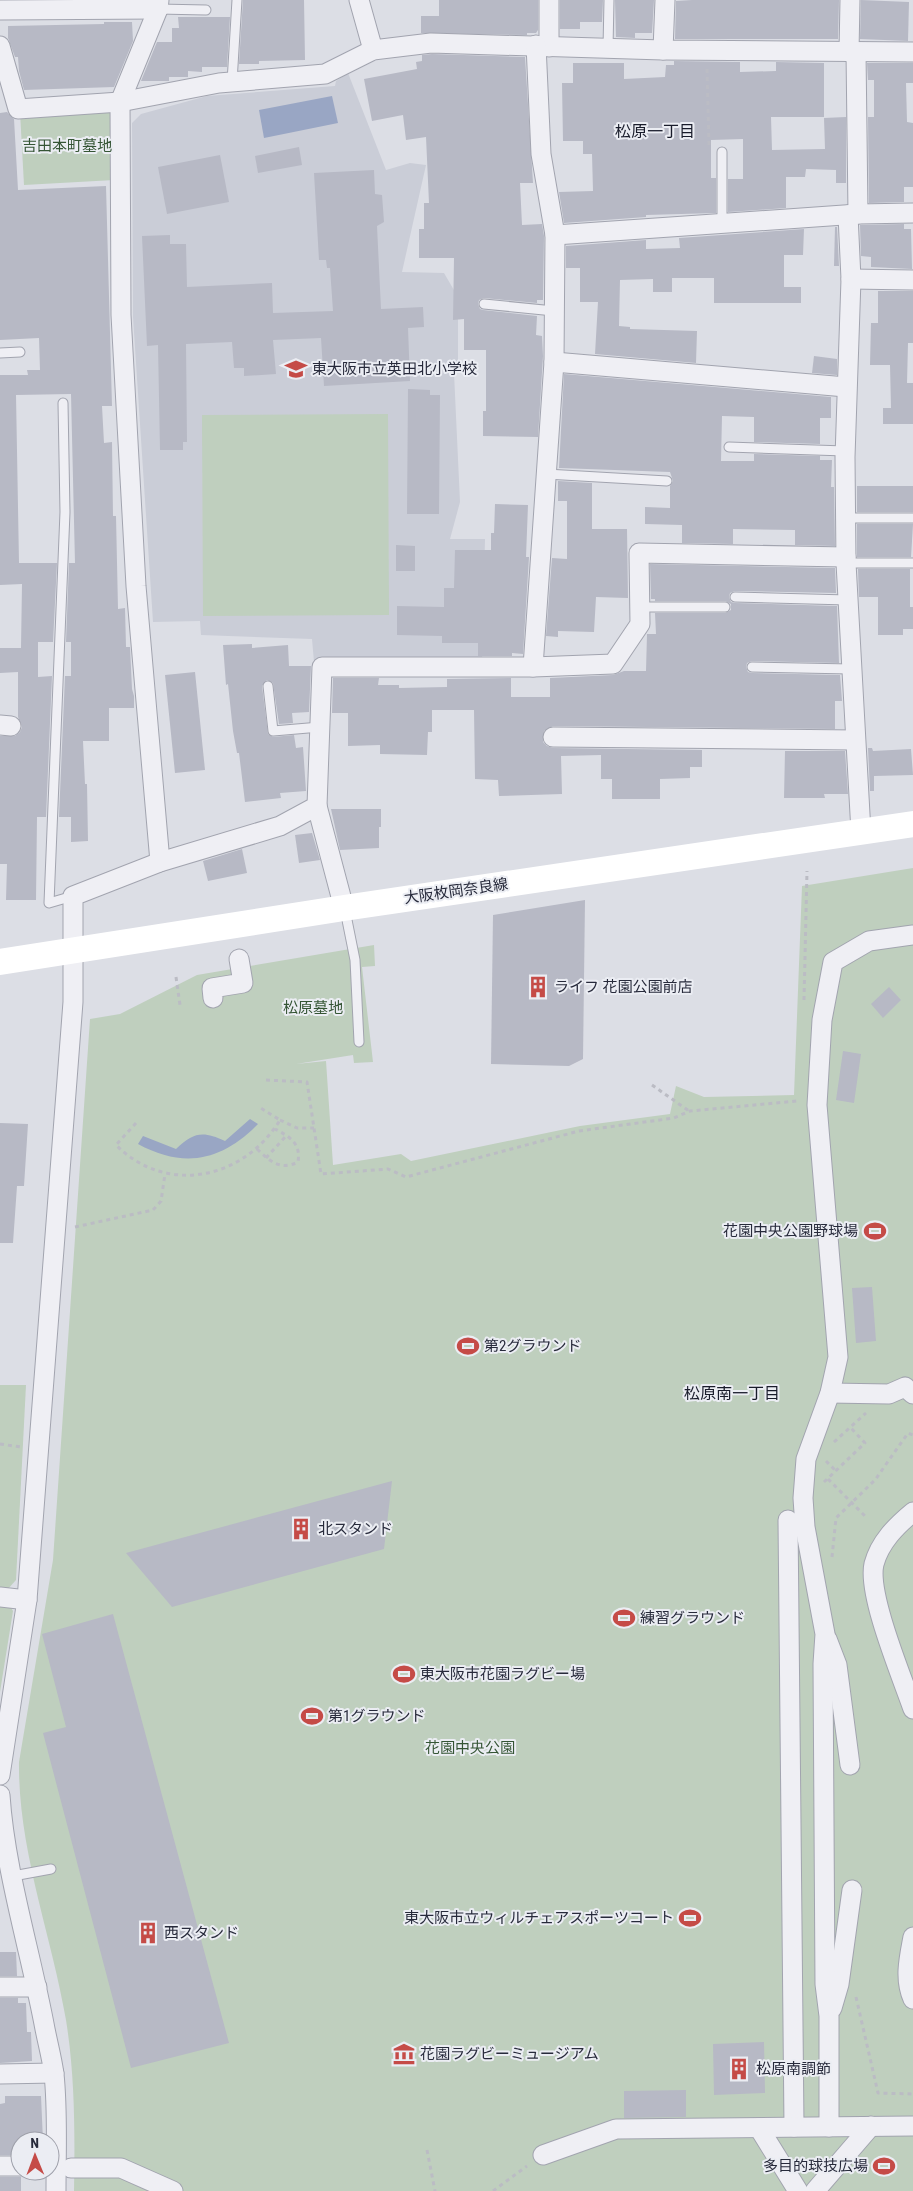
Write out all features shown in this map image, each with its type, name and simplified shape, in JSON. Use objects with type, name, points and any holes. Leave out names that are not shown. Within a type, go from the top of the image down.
[{"type":"main road","name":"大阪枚岡奈良線","points":[[0,962],[344,908],[913,824]]},
{"type":"street","points":[[360,0],[373,50]]},
{"type":"street","points":[[533,667],[554,362],[554,235],[541,154],[543,46],[549,0]]},
{"type":"street","points":[[663,50],[665,0]]},
{"type":"street","points":[[850,0],[853,52],[853,215],[846,387],[845,518],[851,669],[861,832]]},
{"type":"street","points":[[0,10],[24,5],[158,4],[120,102],[121,324],[136,586],[160,862]]},
{"type":"street","points":[[0,46],[18,109],[120,102],[232,82],[325,74],[373,50],[431,43],[663,50],[913,52]]},
{"type":"street","points":[[554,235],[853,215],[913,213]]},
{"type":"street","points":[[851,279],[913,280]]},
{"type":"street","points":[[554,362],[846,387]]},
{"type":"street","points":[[344,908],[317,806],[322,668],[533,667],[613,664],[640,624],[639,553],[846,560]]},
{"type":"street","points":[[553,737],[855,740]]},
{"type":"street","points":[[0,1775],[27,1600],[73,1002],[73,896],[160,862],[280,826],[317,806]]},
{"type":"street","points":[[850,1766],[837,1665],[825,1634],[805,1527],[803,1498],[806,1460],[830,1393],[838,1357],[817,1105],[822,1020],[833,962],[869,941],[913,935]]},
{"type":"street","points":[[213,998],[212,988],[243,983],[239,959]]},
{"type":"street","points":[[830,1393],[889,1394],[905,1387],[913,1394]]},
{"type":"street","points":[[913,1512],[897,1526],[883,1543],[874,1565],[875,1595],[913,1709]]},
{"type":"street","points":[[788,1520],[794,2127]]},
{"type":"street","points":[[0,1597],[27,1600]]},
{"type":"street","points":[[825,1634],[823,1664],[825,1984],[829,2016],[829,2127]]},
{"type":"street","points":[[0,1795],[1,1814],[13,1876],[9,1899],[38,1987],[54,2073],[57,2131]]},
{"type":"street","points":[[829,2016],[839,1984],[852,1890]]},
{"type":"street","points":[[913,1937],[908,1964],[908,1989],[913,1999]]},
{"type":"street","points":[[0,1987],[38,1987]]},
{"type":"street","points":[[0,2074],[54,2073]]},
{"type":"street","points":[[815,2191],[871,2126]]},
{"type":"street","points":[[543,2155],[616,2130],[913,2126]]},
{"type":"street","points":[[759,2128],[798,2191]]},
{"type":"street","points":[[60,2168],[121,2168],[173,2191]]},
{"type":"lane","points":[[232,82],[237,0]]},
{"type":"lane","points":[[608,48],[610,0]]},
{"type":"lane","points":[[158,4],[206,10]]},
{"type":"lane","points":[[722,152],[722,224]]},
{"type":"lane","points":[[484,304],[554,311]]},
{"type":"lane","points":[[0,353],[20,352]]},
{"type":"lane","points":[[64,403],[65,512],[49,903],[73,896]]},
{"type":"lane","points":[[729,448],[845,451]]},
{"type":"lane","points":[[546,474],[667,481]]},
{"type":"lane","points":[[845,518],[913,518]]},
{"type":"lane","points":[[846,560],[913,563]]},
{"type":"lane","points":[[735,597],[848,600]]},
{"type":"lane","points":[[640,608],[725,607]]},
{"type":"lane","points":[[752,667],[851,669]]},
{"type":"lane","points":[[268,686],[272,731],[320,726]]},
{"type":"lane","points":[[344,908],[355,960],[359,1042]]},
{"type":"lane","points":[[13,1876],[51,1869]]},
{"type":"path","points":[[706,50],[709,148],[722,152]]},
{"type":"path","points":[[176,977],[180,1005]]},
{"type":"path","points":[[266,1080],[308,1082],[321,1174],[388,1169],[406,1177],[580,1132],[674,1118],[690,1111],[800,1100]]},
{"type":"path","points":[[652,1085],[690,1111]]},
{"type":"path","points":[[259,1107],[297,1128],[314,1128]]},
{"type":"path","points":[[136,1124],[116,1145],[138,1162],[165,1174],[193,1175],[217,1171],[237,1162],[257,1149],[280,1120]]},
{"type":"path","points":[[257,1149],[275,1165],[288,1167],[298,1162],[299,1153],[296,1143],[274,1129]]},
{"type":"path","points":[[266,1158],[286,1136]]},
{"type":"path","points":[[69,1227],[78,1227],[153,1210],[161,1201],[165,1174]]},
{"type":"path","points":[[806,1460],[813,1461],[889,1394]]},
{"type":"path","points":[[803,1498],[828,1479],[866,1443],[850,1427]]},
{"type":"path","points":[[831,1567],[836,1518],[875,1480],[908,1432],[913,1435]]},
{"type":"path","points":[[828,1479],[867,1518]]},
{"type":"path","points":[[854,1992],[878,2093],[913,2094]]},
{"type":"path","points":[[427,2150],[435,2191]]},
{"type":"path","points":[[493,2191],[543,2155]]},
{"type":"shaded area","name":"東大阪市立英田北小学校","points":[[348,73],[386,170],[410,163],[426,165],[402,272],[444,273],[458,297],[458,366],[454,373],[460,502],[450,539],[485,539],[482,661],[314,662],[312,639],[201,635],[200,621],[153,622],[133,317],[132,123],[141,114],[207,96],[335,86],[336,81]]},
{"type":"green space","name":"吉田本町墓地","points":[[111,107],[114,180],[24,185],[20,112]]},
{"type":"green space","points":[[388,414],[389,615],[203,616],[202,415]]},
{"type":"green space","name":"花園中央公園","points":[[913,868],[913,2191],[74,2191],[74,2105],[69,2041],[60,1988],[29,1859],[20,1795],[19,1762],[53,1560],[90,1019],[120,1014],[197,975],[374,945],[375,966],[362,967],[373,1062],[354,1063],[353,1055],[296,1064],[326,1061],[333,1165],[401,1154],[411,1161],[580,1126],[670,1114],[676,1086],[704,1097],[794,1095],[802,886]]},
{"type":"green space","points":[[0,1385],[26,1385],[16,1580],[7,1590],[0,1589]]},
{"type":"green space","points":[[0,1603],[9,1604],[13,1611],[0,1692]]},
{"type":"water","points":[[332,96],[338,123],[264,138],[259,110]]},
{"type":"water","points":[[250,1119],[258,1124],[244,1137],[231,1146],[202,1157],[171,1157],[138,1144],[143,1136],[176,1149],[188,1139],[199,1135],[211,1136],[225,1141]]},
{"type":"building","points":[[243,0],[304,0],[305,60],[259,61],[259,64],[239,64]]},
{"type":"building","points":[[439,0],[538,0],[538,30],[536,33],[527,33],[527,35],[421,33],[421,16],[439,16]]},
{"type":"building","points":[[560,0],[603,0],[602,22],[580,22],[580,29],[560,29]]},
{"type":"building","points":[[615,0],[654,0],[652,33],[635,33],[635,38],[616,37]]},
{"type":"building","points":[[839,0],[838,39],[675,39],[676,1]]},
{"type":"building","points":[[861,0],[909,2],[908,41],[860,39]]},
{"type":"building","points":[[178,17],[230,17],[227,67],[202,67],[202,72],[188,71],[188,77],[169,77],[169,81],[141,81],[157,42],[172,42],[172,28],[179,28]]},
{"type":"building","points":[[104,22],[132,22],[133,41],[114,87],[24,90],[19,71],[18,57],[15,57],[8,38],[8,26],[104,24]]},
{"type":"building","points":[[422,55],[525,57],[533,183],[520,183],[522,225],[542,224],[544,236],[543,300],[537,300],[537,303],[484,298],[479,300],[478,304],[480,309],[483,310],[537,316],[536,335],[542,336],[543,356],[538,437],[483,436],[483,411],[486,411],[486,350],[464,350],[464,319],[453,320],[454,258],[419,258],[419,229],[424,229],[424,203],[429,203],[426,137],[406,140],[403,115],[372,121],[364,79],[417,69],[416,62],[422,61]]},
{"type":"building","points":[[674,61],[740,62],[740,72],[776,71],[776,62],[824,63],[824,117],[771,117],[772,150],[825,149],[824,118],[846,117],[846,183],[836,183],[836,170],[806,169],[805,177],[786,177],[786,208],[728,212],[728,179],[743,179],[743,139],[711,140],[711,178],[716,178],[716,213],[646,215],[646,217],[564,223],[559,192],[593,191],[592,154],[583,154],[583,141],[563,141],[562,83],[573,83],[573,63],[624,63],[624,79],[665,77],[666,65],[674,65]]},
{"type":"building","points":[[867,63],[913,63],[913,83],[906,83],[907,122],[913,123],[913,187],[904,187],[904,202],[869,203],[868,117],[874,117],[874,80],[868,80]]},
{"type":"building","points":[[7,112],[14,119],[18,190],[106,186],[112,406],[102,406],[104,443],[112,442],[113,516],[116,516],[118,609],[125,608],[126,647],[130,647],[134,696],[134,708],[109,708],[109,741],[83,741],[85,784],[87,784],[88,841],[71,842],[71,817],[59,817],[65,676],[71,676],[71,642],[66,642],[69,563],[75,563],[71,394],[16,395],[19,563],[57,563],[53,642],[38,642],[38,677],[52,676],[46,817],[37,817],[36,900],[6,900],[7,864],[0,864],[0,736],[15,736],[22,727],[18,717],[18,672],[0,673],[0,648],[21,648],[22,584],[0,585],[0,375],[28,375],[27,370],[40,370],[39,338],[0,340],[0,113]]},
{"type":"building","points":[[299,147],[302,165],[258,173],[255,156]]},
{"type":"building","points":[[220,155],[229,202],[167,214],[158,167]]},
{"type":"building","points":[[374,170],[375,194],[382,195],[384,222],[377,226],[381,309],[423,307],[424,327],[408,328],[410,381],[324,386],[321,338],[273,340],[276,374],[244,376],[244,368],[234,368],[232,342],[186,344],[187,442],[183,442],[183,450],[160,450],[158,345],[147,346],[142,236],[170,235],[170,244],[186,244],[187,287],[272,283],[273,313],[333,311],[330,268],[327,268],[326,260],[319,260],[314,173]]},
{"type":"building","points":[[904,224],[904,229],[911,229],[912,269],[871,267],[871,257],[861,256],[860,225]]},
{"type":"building","points":[[835,227],[837,227],[839,266],[834,266]]},
{"type":"building","points":[[804,229],[803,255],[784,255],[784,287],[801,287],[801,303],[714,303],[714,278],[672,278],[672,292],[653,292],[653,279],[620,280],[619,326],[630,327],[630,329],[697,331],[696,363],[595,354],[598,302],[580,302],[580,268],[566,268],[566,246],[646,240],[646,249],[680,248],[679,238]]},
{"type":"building","points":[[878,291],[913,291],[913,343],[908,343],[907,383],[913,383],[913,424],[883,424],[883,408],[891,408],[890,365],[870,365],[871,323],[878,323]]},
{"type":"building","points":[[814,356],[837,359],[837,375],[812,373]]},
{"type":"building","points":[[564,374],[831,397],[831,418],[820,418],[820,444],[754,442],[754,417],[722,416],[721,461],[754,461],[754,454],[820,456],[820,460],[832,460],[831,487],[834,487],[835,546],[795,545],[795,530],[733,529],[733,544],[682,543],[682,525],[645,524],[645,507],[670,508],[670,486],[673,481],[670,472],[559,468]]},
{"type":"building","points":[[408,389],[430,390],[430,395],[440,395],[439,514],[407,514]]},
{"type":"building","points":[[558,481],[592,483],[592,529],[627,529],[628,598],[596,597],[594,632],[558,631],[558,637],[546,636],[552,558],[567,559],[567,501],[558,501]]},
{"type":"building","points":[[857,486],[913,486],[913,512],[857,512]]},
{"type":"building","points":[[495,504],[528,505],[526,557],[529,557],[523,654],[512,653],[512,656],[478,656],[478,643],[442,643],[442,636],[397,635],[397,606],[444,607],[444,588],[454,588],[455,550],[491,550],[491,533],[494,533]]},
{"type":"building","points":[[857,524],[913,524],[911,557],[857,557]]},
{"type":"building","points":[[396,545],[415,546],[415,571],[396,571]]},
{"type":"building","points":[[650,564],[835,568],[836,593],[735,591],[730,593],[729,597],[731,602],[735,603],[837,606],[839,663],[752,661],[747,663],[746,667],[748,672],[752,673],[840,675],[842,701],[835,701],[835,729],[553,726],[544,731],[543,742],[553,748],[702,750],[702,767],[690,767],[690,778],[660,779],[660,799],[612,799],[612,779],[601,779],[601,755],[561,756],[562,794],[499,796],[498,780],[475,779],[474,710],[432,710],[432,732],[428,732],[427,755],[380,754],[380,745],[348,746],[348,713],[332,713],[333,678],[379,678],[378,685],[399,685],[399,688],[447,687],[447,679],[511,678],[511,697],[550,697],[550,678],[613,675],[624,671],[646,671],[647,634],[656,634],[655,613],[725,613],[731,610],[731,604],[725,601],[655,601],[655,599],[651,599]]},
{"type":"building","points":[[858,569],[910,569],[910,607],[913,607],[913,629],[903,629],[903,635],[878,635],[878,597],[859,597]]},
{"type":"building","points":[[252,644],[252,648],[288,645],[289,666],[311,666],[309,712],[292,713],[293,723],[279,724],[273,683],[267,680],[262,686],[268,734],[273,737],[294,735],[296,748],[303,747],[306,791],[280,793],[281,798],[245,802],[239,753],[237,753],[233,731],[228,684],[226,685],[223,645]]},
{"type":"building","points":[[195,672],[205,770],[175,773],[165,675]]},
{"type":"building","points":[[868,748],[872,748],[873,751],[911,749],[913,775],[874,776],[874,791],[870,791]]},
{"type":"building","points":[[785,751],[845,751],[848,794],[824,794],[825,798],[784,798]]},
{"type":"building","points":[[331,809],[381,809],[379,848],[340,850]]},
{"type":"building","points":[[312,833],[320,860],[299,863],[295,835]]},
{"type":"building","points":[[242,849],[247,873],[208,881],[203,861]]},
{"type":"building","name":"ライフ 花園公園前店","points":[[585,900],[583,1059],[569,1066],[491,1064],[493,915]]},
{"type":"building","points":[[889,987],[901,1000],[883,1018],[871,1004]]},
{"type":"building","points":[[843,1051],[861,1054],[854,1103],[836,1100]]},
{"type":"building","points":[[0,1123],[28,1124],[24,1186],[17,1186],[13,1243],[0,1243]]},
{"type":"building","points":[[872,1287],[876,1341],[856,1343],[852,1288]]},
{"type":"building","name":"北スタンド","points":[[392,1481],[384,1549],[172,1607],[126,1553]]},
{"type":"building","name":"西スタンド","points":[[113,1614],[229,2043],[131,2068],[43,1733],[66,1727],[42,1634]]},
{"type":"building","points":[[0,1952],[16,1952],[17,1976],[0,1976]]},
{"type":"building","points":[[0,1998],[18,1998],[18,2003],[26,2003],[27,2032],[31,2032],[32,2061],[0,2063]]},
{"type":"building","name":"松原南調節","points":[[764,2042],[765,2093],[714,2095],[713,2044]]},
{"type":"building","points":[[686,2090],[686,2117],[624,2118],[624,2091]]},
{"type":"building","points":[[5,2096],[41,2096],[43,2131],[10,2131],[10,2155],[0,2155],[0,2104],[5,2103]]},
{"type":"building","points":[[0,2177],[10,2177],[10,2181],[21,2181],[21,2191],[0,2191]]},
{"type":"place","name":"東大阪市立英田北小学校","points":[[296,369]]},
{"type":"place","name":"ライフ 花園公園前店","points":[[538,987]]},
{"type":"place","name":"花園中央公園野球場","points":[[875,1231]]},
{"type":"place","name":"第2グラウンド","points":[[468,1346]]},
{"type":"place","name":"北スタンド","points":[[301,1529]]},
{"type":"place","name":"練習グラウンド","points":[[624,1618]]},
{"type":"place","name":"東大阪市花園ラグビー場","points":[[404,1674]]},
{"type":"place","name":"第1グラウンド","points":[[312,1716]]},
{"type":"place","name":"東大阪市立ウィルチェアスポーツコート","points":[[690,1918]]},
{"type":"place","name":"西スタンド","points":[[148,1933]]},
{"type":"place","name":"花園ラグビーミュージアム","points":[[404,2054]]},
{"type":"place","name":"松原南調節","points":[[739,2069]]},
{"type":"place","name":"多目的球技広場","points":[[884,2166]]},
{"type":"district","name":"松原一丁目","points":[[655,131]]},
{"type":"district","name":"松原南一丁目","points":[[732,1393]]},
{"type":"park label","name":"松原墓地","points":[[313,1008]]}]
